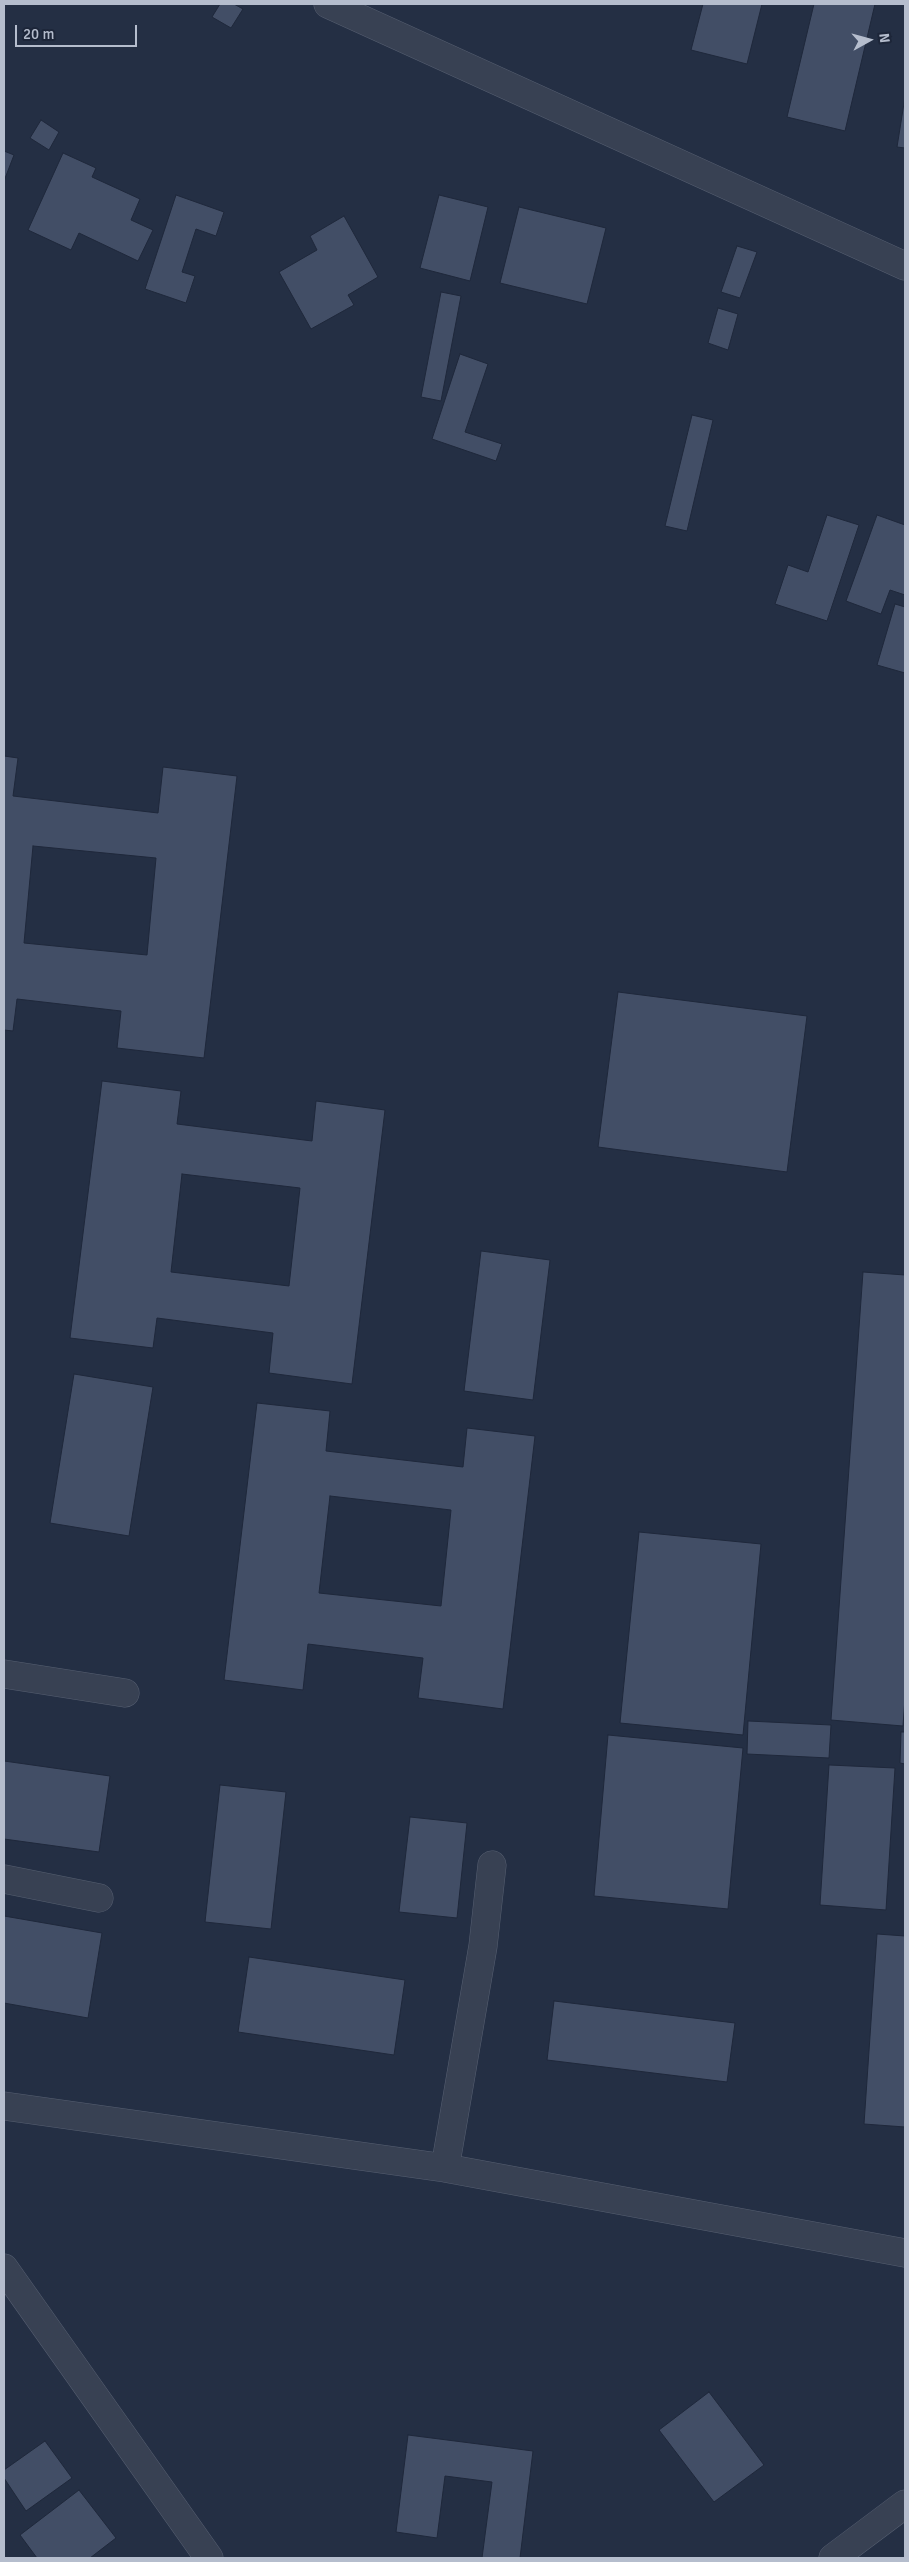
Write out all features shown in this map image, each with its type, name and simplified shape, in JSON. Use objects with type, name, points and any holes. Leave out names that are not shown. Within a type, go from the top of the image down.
[{"type":"street","points":[[328,4],[905,266]]},
{"type":"street","points":[[4,1674],[125,1693]]},
{"type":"street","points":[[445,2168],[483,1946],[492,1865]]},
{"type":"street","points":[[4,1880],[99,1898]]},
{"type":"street","points":[[4,2106],[445,2168],[905,2253]]},
{"type":"street","points":[[4,2268],[209,2558]]},
{"type":"street","points":[[834,2558],[905,2504]]},
{"type":"building","points":[[220,4],[234,4],[243,9],[231,28],[212,17]]},
{"type":"building","points":[[703,4],[762,4],[747,64],[691,50]]},
{"type":"building","points":[[814,4],[875,4],[845,131],[787,117]]},
{"type":"building","points":[[905,97],[905,148],[897,147]]},
{"type":"building","points":[[41,120],[59,132],[49,150],[30,138]]},
{"type":"building","points":[[4,151],[14,155],[4,181]]},
{"type":"building","points":[[63,153],[96,168],[92,177],[140,199],[131,220],[153,230],[138,261],[79,233],[71,250],[28,230]]},
{"type":"building","points":[[176,195],[224,212],[216,236],[196,229],[182,272],[195,276],[186,303],[145,289]]},
{"type":"building","points":[[439,195],[488,207],[470,281],[420,268]]},
{"type":"building","points":[[519,207],[606,228],[587,304],[500,283]]},
{"type":"building","points":[[344,216],[378,277],[348,295],[354,305],[311,329],[279,272],[317,250],[310,236]]},
{"type":"building","points":[[737,246],[757,252],[740,298],[721,292]]},
{"type":"building","points":[[441,292],[461,296],[441,401],[421,397]]},
{"type":"building","points":[[718,308],[738,314],[728,350],[708,343]]},
{"type":"building","points":[[460,354],[488,364],[465,432],[502,444],[496,461],[432,439]]},
{"type":"building","points":[[692,415],[713,420],[687,531],[665,526]]},
{"type":"building","points":[[827,515],[859,525],[827,621],[775,604],[788,565],[808,572]]},
{"type":"building","points":[[877,515],[905,525],[905,595],[890,590],[881,614],[846,601]]},
{"type":"building","points":[[895,604],[905,607],[905,673],[877,665]]},
{"type":"building","points":[[4,756],[18,758],[13,796],[158,813],[163,767],[237,776],[204,1058],[117,1048],[121,1011],[17,999],[13,1031],[4,1030]],"holes":[[[33,846],[156,858],[147,955],[24,943]]]},
{"type":"building","points":[[618,992],[807,1016],[787,1172],[598,1147]]},
{"type":"building","points":[[102,1081],[181,1091],[177,1124],[312,1141],[316,1101],[385,1110],[352,1384],[269,1373],[273,1333],[157,1318],[153,1348],[70,1338]],"holes":[[[182,1174],[300,1188],[289,1286],[171,1272]]]},
{"type":"building","points":[[481,1251],[550,1260],[533,1400],[464,1391]]},
{"type":"building","points":[[863,1272],[905,1275],[905,1698],[903,1726],[831,1720]]},
{"type":"building","points":[[74,1374],[153,1387],[129,1536],[50,1523]]},
{"type":"building","points":[[257,1403],[330,1411],[326,1451],[463,1467],[467,1428],[535,1436],[503,1709],[418,1698],[423,1658],[308,1644],[303,1690],[224,1680]],"holes":[[[330,1496],[451,1510],[441,1606],[319,1593]]]},
{"type":"building","points":[[639,1532],[761,1544],[743,1735],[620,1723]]},
{"type":"building","points":[[748,1721],[831,1725],[829,1758],[747,1754]]},
{"type":"building","points":[[901,1732],[905,1732],[905,1764],[900,1763]]},
{"type":"building","points":[[608,1735],[743,1748],[728,1909],[594,1896]]},
{"type":"building","points":[[4,1761],[110,1776],[99,1852],[4,1839]]},
{"type":"building","points":[[829,1765],[895,1768],[886,1910],[820,1905]]},
{"type":"building","points":[[220,1785],[286,1792],[271,1929],[205,1922]]},
{"type":"building","points":[[410,1817],[467,1823],[457,1918],[399,1912]]},
{"type":"building","points":[[4,1916],[102,1933],[88,2018],[4,2003]]},
{"type":"building","points":[[877,1934],[905,1936],[905,2127],[864,2124]]},
{"type":"building","points":[[249,1957],[405,1980],[394,2055],[238,2032]]},
{"type":"building","points":[[554,2001],[735,2023],[727,2082],[547,2060]]},
{"type":"building","points":[[709,2392],[764,2465],[714,2502],[659,2430]]},
{"type":"building","points":[[408,2435],[533,2451],[520,2558],[482,2558],[492,2482],[445,2476],[437,2538],[396,2532]]},
{"type":"building","points":[[45,2441],[72,2478],[26,2511],[4,2478],[4,2470]]},
{"type":"building","points":[[79,2490],[116,2538],[90,2558],[37,2558],[20,2535]]}]
